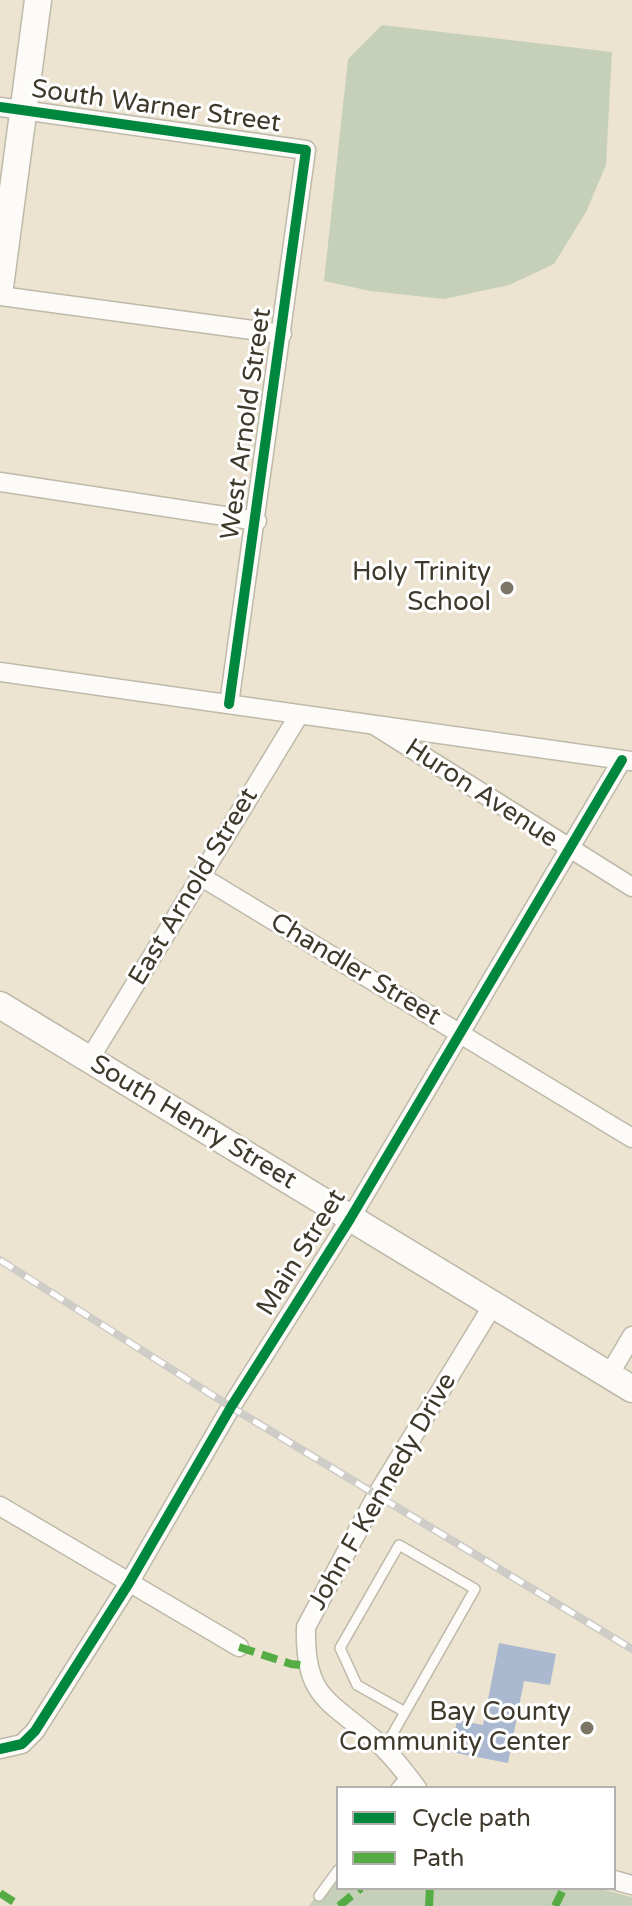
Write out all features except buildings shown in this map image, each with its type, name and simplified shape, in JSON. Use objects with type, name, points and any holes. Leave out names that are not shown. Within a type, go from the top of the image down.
[{"type":"street","points":[[0,287],[12,109],[38,0]]},
{"type":"street","name":"South Warner Street","points":[[12,109],[306,150]]},
{"type":"street","name":"West Arnold Street","points":[[229,704],[257,521],[306,150]]},
{"type":"street","points":[[0,296],[282,334]]},
{"type":"street","points":[[0,482],[257,521]]},
{"type":"street","points":[[0,672],[627,760]]},
{"type":"street","name":"East Arnold Street","points":[[89,1060],[299,715]]},
{"type":"street","name":"Huron Avenue","points":[[372,724],[570,851],[632,887]]},
{"type":"street","name":"Main Street","points":[[0,1749],[22,1744],[35,1731],[129,1583],[231,1407],[350,1219],[627,760]]},
{"type":"street","name":"Chandler Street","points":[[200,876],[632,1138]]},
{"type":"street","name":"South Henry Street","points":[[0,1005],[632,1389]]},
{"type":"street","name":"John F Kennedy Drive","points":[[407,1784],[384,1749],[329,1703],[311,1680],[305,1652],[306,1627],[378,1493],[493,1305]]},
{"type":"street","points":[[609,1375],[632,1336]]},
{"type":"street","points":[[0,1506],[239,1647]]},
{"type":"lane","points":[[384,1749],[475,1589],[399,1545],[340,1648],[357,1685],[405,1712]]},
{"type":"lane","points":[[319,1896],[336,1873]]},
{"type":"green space","points":[[382,25],[612,52],[606,165],[586,212],[554,264],[509,285],[444,299],[370,291],[324,281],[348,59]]},
{"type":"green space","points":[[336,1866],[336,1890],[605,1890],[632,1897],[632,1906],[309,1906]]},
{"type":"water","points":[[499,1643],[556,1654],[550,1685],[524,1681],[508,1763],[451,1752],[457,1720],[483,1725]]},
{"type":"railway","points":[[0,1260],[231,1407],[632,1649]]},
{"type":"marked path","points":[[239,1647],[291,1664],[308,1666]]},
{"type":"marked path","points":[[339,1906],[359,1890]]},
{"type":"marked path","points":[[429,1906],[430,1890]]},
{"type":"marked path","points":[[555,1906],[563,1890]]},
{"type":"marked path","points":[[0,1893],[20,1906]]},
{"type":"cycle path","points":[[0,107],[306,150],[229,704]]},
{"type":"cycle path","points":[[0,1749],[22,1744],[35,1731],[129,1583],[231,1407],[350,1219],[622,760]]},
{"type":"place","name":"Holy Trinity School","points":[[507,588]]},
{"type":"place","name":"Bay County Community Center","points":[[587,1728]]}]
